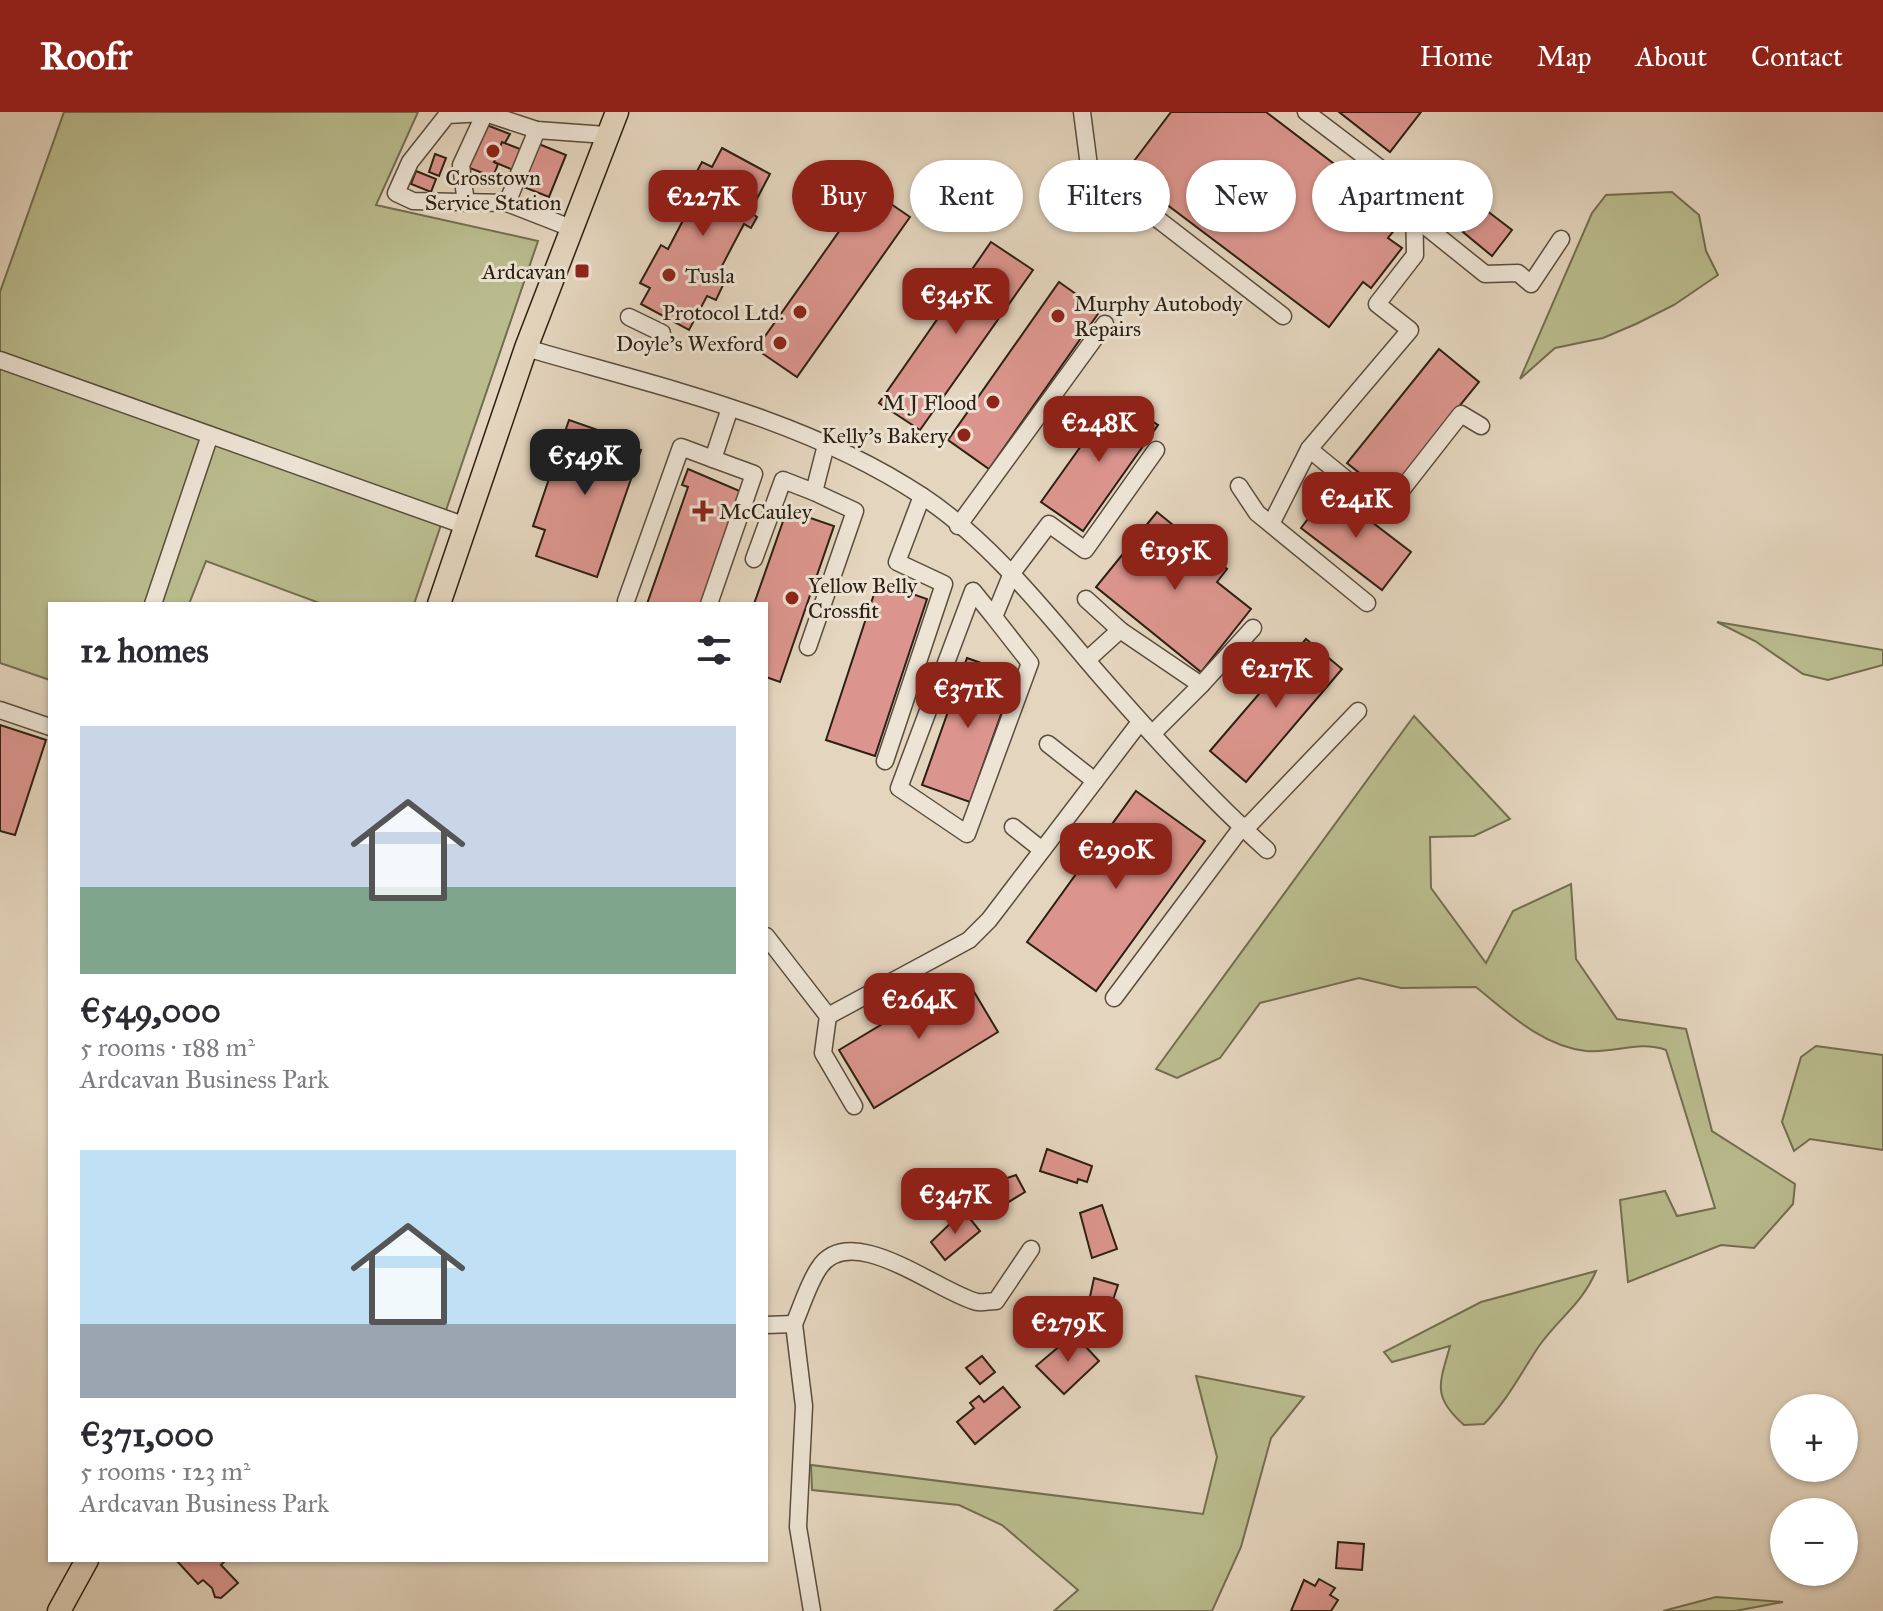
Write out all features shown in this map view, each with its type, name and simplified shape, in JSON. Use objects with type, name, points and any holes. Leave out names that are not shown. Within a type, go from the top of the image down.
[{"type":"main road","points":[[440,602],[526,348],[617,112]]},
{"type":"main road","points":[[59,1611],[86,1562]]},
{"type":"street","points":[[1082,112],[1089,166],[1283,316]]},
{"type":"street","points":[[1306,112],[1369,160]]},
{"type":"street","points":[[571,228],[507,203],[413,201],[396,193],[410,162],[447,115],[485,113],[537,130],[606,135]]},
{"type":"street","points":[[466,203],[461,165],[485,113]]},
{"type":"street","points":[[507,203],[537,130]]},
{"type":"street","points":[[1271,524],[1309,449],[1410,330],[1377,304],[1415,255],[1414,232]]},
{"type":"street","points":[[1433,232],[1485,274],[1518,273],[1531,284],[1561,239]]},
{"type":"street","points":[[629,317],[662,333]]},
{"type":"street","points":[[958,526],[1105,324]]},
{"type":"street","points":[[526,348],[730,408],[826,445],[922,496],[1012,573],[1146,728],[1267,850]]},
{"type":"street","points":[[0,360],[466,526]]},
{"type":"street","points":[[713,459],[730,408]]},
{"type":"street","points":[[1309,449],[1385,511],[1461,414],[1481,426]]},
{"type":"street","points":[[154,602],[210,435]]},
{"type":"street","points":[[814,492],[826,445]]},
{"type":"street","points":[[626,601],[681,447],[754,474],[710,602]]},
{"type":"street","points":[[994,617],[1012,573],[1049,524],[1085,550],[1156,450]]},
{"type":"street","points":[[754,559],[783,480],[855,511],[808,647]]},
{"type":"street","points":[[1239,486],[1257,513],[1367,603]]},
{"type":"street","points":[[885,761],[944,584],[897,562],[922,496]]},
{"type":"street","points":[[973,591],[994,617],[1030,663],[967,834],[899,788],[973,591]]},
{"type":"street","points":[[1086,599],[1120,630],[1201,685]]},
{"type":"street","points":[[828,1016],[969,940],[989,920],[1095,781],[1146,728],[1201,685],[1253,628]]},
{"type":"street","points":[[1087,660],[1120,630]]},
{"type":"street","points":[[0,710],[48,726]]},
{"type":"street","points":[[1114,998],[1242,827],[1250,824],[1323,742],[1358,711]]},
{"type":"street","points":[[1048,744],[1095,781]]},
{"type":"street","points":[[1013,827],[1042,850]]},
{"type":"street","points":[[768,939],[828,1016],[823,1053],[854,1106]]},
{"type":"street","points":[[812,1611],[798,1527],[804,1406],[794,1324],[820,1265],[839,1253],[859,1250],[914,1271],[978,1302],[996,1301],[1031,1249]]},
{"type":"street","points":[[768,1325],[794,1324]]},
{"type":"green space","points":[[64,112],[418,112],[376,205],[538,241],[415,602],[317,602],[206,561],[190,602],[48,602],[48,679],[0,663],[0,292]]},
{"type":"green space","points":[[1672,192],[1699,215],[1706,251],[1718,275],[1674,305],[1636,324],[1603,338],[1555,348],[1520,379],[1592,213],[1606,195]]},
{"type":"green space","points":[[1717,622],[1883,650],[1883,665],[1828,680],[1803,674],[1755,641]]},
{"type":"green space","points":[[1414,716],[1510,819],[1474,836],[1430,837],[1431,888],[1486,963],[1513,911],[1571,884],[1576,959],[1617,1019],[1686,1029],[1712,1131],[1795,1184],[1793,1204],[1754,1248],[1721,1245],[1628,1282],[1620,1200],[1665,1191],[1677,1216],[1715,1208],[1666,1050],[1646,1046],[1596,1051],[1570,1048],[1526,1027],[1476,987],[1401,988],[1359,978],[1260,1003],[1220,1058],[1177,1078],[1156,1069]]},
{"type":"green space","points":[[1816,1046],[1883,1055],[1883,1150],[1810,1139],[1794,1151],[1782,1122],[1801,1057]]},
{"type":"green space","points":[[1596,1271],[1584,1293],[1539,1346],[1507,1396],[1484,1424],[1464,1425],[1446,1406],[1442,1397],[1441,1380],[1450,1346],[1392,1362],[1384,1352],[1481,1302]]},
{"type":"green space","points":[[1196,1376],[1304,1397],[1271,1438],[1241,1547],[1212,1611],[1054,1611],[1078,1590],[1002,1525],[959,1505],[812,1490],[811,1465],[1203,1514],[1217,1457]]},
{"type":"green space","points":[[1716,1597],[1783,1602],[1735,1611],[1663,1611]]},
{"type":"building","points":[[1171,112],[1266,112],[1329,160],[1312,160],[1312,232],[1393,232],[1388,238],[1402,248],[1371,288],[1363,282],[1329,327],[1203,232],[1296,232],[1296,160],[1186,160],[1186,219],[1170,207],[1170,160],[1135,160]]},
{"type":"building","points":[[1339,112],[1421,112],[1390,152]]},
{"type":"building","points":[[484,124],[510,134],[494,162],[498,164],[493,177],[467,167]]},
{"type":"building","points":[[529,140],[566,155],[549,197],[511,182],[516,171],[494,162],[502,142],[525,151]]},
{"type":"building","points":[[722,148],[770,174],[750,212],[757,217],[751,228],[744,224],[714,281],[723,285],[716,300],[707,296],[689,330],[641,304],[650,288],[640,283],[661,245],[668,249],[690,207],[681,201],[702,162],[712,167]]},
{"type":"building","points":[[435,154],[446,158],[439,176],[429,172]]},
{"type":"building","points":[[416,171],[436,179],[431,192],[411,184]]},
{"type":"building","points":[[894,206],[910,217],[797,377],[756,349],[839,232],[894,232]]},
{"type":"building","points":[[1493,215],[1512,230],[1492,256],[1463,232],[1493,232]]},
{"type":"building","points":[[991,242],[1033,270],[920,430],[879,403]]},
{"type":"building","points":[[1059,282],[1100,311],[989,469],[948,440]]},
{"type":"building","points":[[1439,349],[1479,382],[1387,495],[1347,463]]},
{"type":"building","points":[[1116,397],[1158,425],[1083,531],[1041,502]]},
{"type":"building","points":[[569,420],[635,443],[633,448],[641,450],[597,577],[536,556],[545,530],[533,526]]},
{"type":"building","points":[[688,469],[742,492],[704,602],[648,602],[688,487],[682,485]]},
{"type":"building","points":[[1330,490],[1411,552],[1382,590],[1301,528]]},
{"type":"building","points":[[787,510],[834,526],[780,682],[768,678],[768,602],[755,602]]},
{"type":"building","points":[[1157,512],[1227,569],[1217,582],[1251,609],[1201,672],[1096,587]]},
{"type":"building","points":[[878,582],[927,599],[875,756],[826,740]]},
{"type":"building","points":[[1306,639],[1342,669],[1246,782],[1210,751]]},
{"type":"building","points":[[967,658],[1015,675],[970,802],[922,785]]},
{"type":"building","points":[[0,725],[46,740],[15,835],[0,831]]},
{"type":"building","points":[[1136,791],[1205,841],[1096,991],[1027,942]]},
{"type":"building","points":[[964,975],[998,1032],[874,1108],[839,1050]]},
{"type":"building","points":[[1047,1149],[1092,1166],[1087,1182],[1078,1179],[1077,1183],[1040,1171]]},
{"type":"building","points":[[1016,1175],[1025,1192],[994,1211],[992,1207],[985,1210],[977,1195],[984,1192],[981,1187]]},
{"type":"building","points":[[1102,1205],[1117,1249],[1092,1258],[1080,1213]]},
{"type":"building","points":[[967,1215],[980,1231],[945,1260],[931,1242],[957,1217],[960,1221]]},
{"type":"building","points":[[1094,1278],[1118,1285],[1103,1330],[1084,1325]]},
{"type":"building","points":[[1074,1334],[1099,1361],[1064,1394],[1036,1366]]},
{"type":"building","points":[[982,1356],[995,1372],[980,1384],[966,1368]]},
{"type":"building","points":[[1003,1387],[1020,1407],[975,1444],[957,1422],[974,1408],[970,1403],[979,1396],[984,1402]]},
{"type":"building","points":[[1338,1542],[1364,1544],[1362,1570],[1336,1568]]},
{"type":"building","points":[[178,1562],[224,1562],[221,1565],[238,1583],[221,1598],[215,1597],[212,1588],[203,1580],[198,1584]]},
{"type":"building","points":[[1319,1579],[1335,1588],[1330,1595],[1338,1600],[1331,1611],[1291,1611],[1304,1580],[1315,1586]]},
{"type":"place","name":"Crosstown Service Station","points":[[493,151]]},
{"type":"place","name":"Ardcavan","points":[[582,271]]},
{"type":"place","name":"Tusla","points":[[669,275]]},
{"type":"place","name":"Protocol Ltd.","points":[[800,312]]},
{"type":"place","name":"Murphy Autobody Repairs","points":[[1058,316]]},
{"type":"place","name":"Doyle's Wexford","points":[[780,343]]},
{"type":"place","name":"M J Flood","points":[[993,402]]},
{"type":"place","name":"Kelly's Bakery","points":[[964,435]]},
{"type":"place","name":"McCauley","points":[[703,511]]},
{"type":"place","name":"Yellow Belly Crossfit","points":[[792,598]]}]
